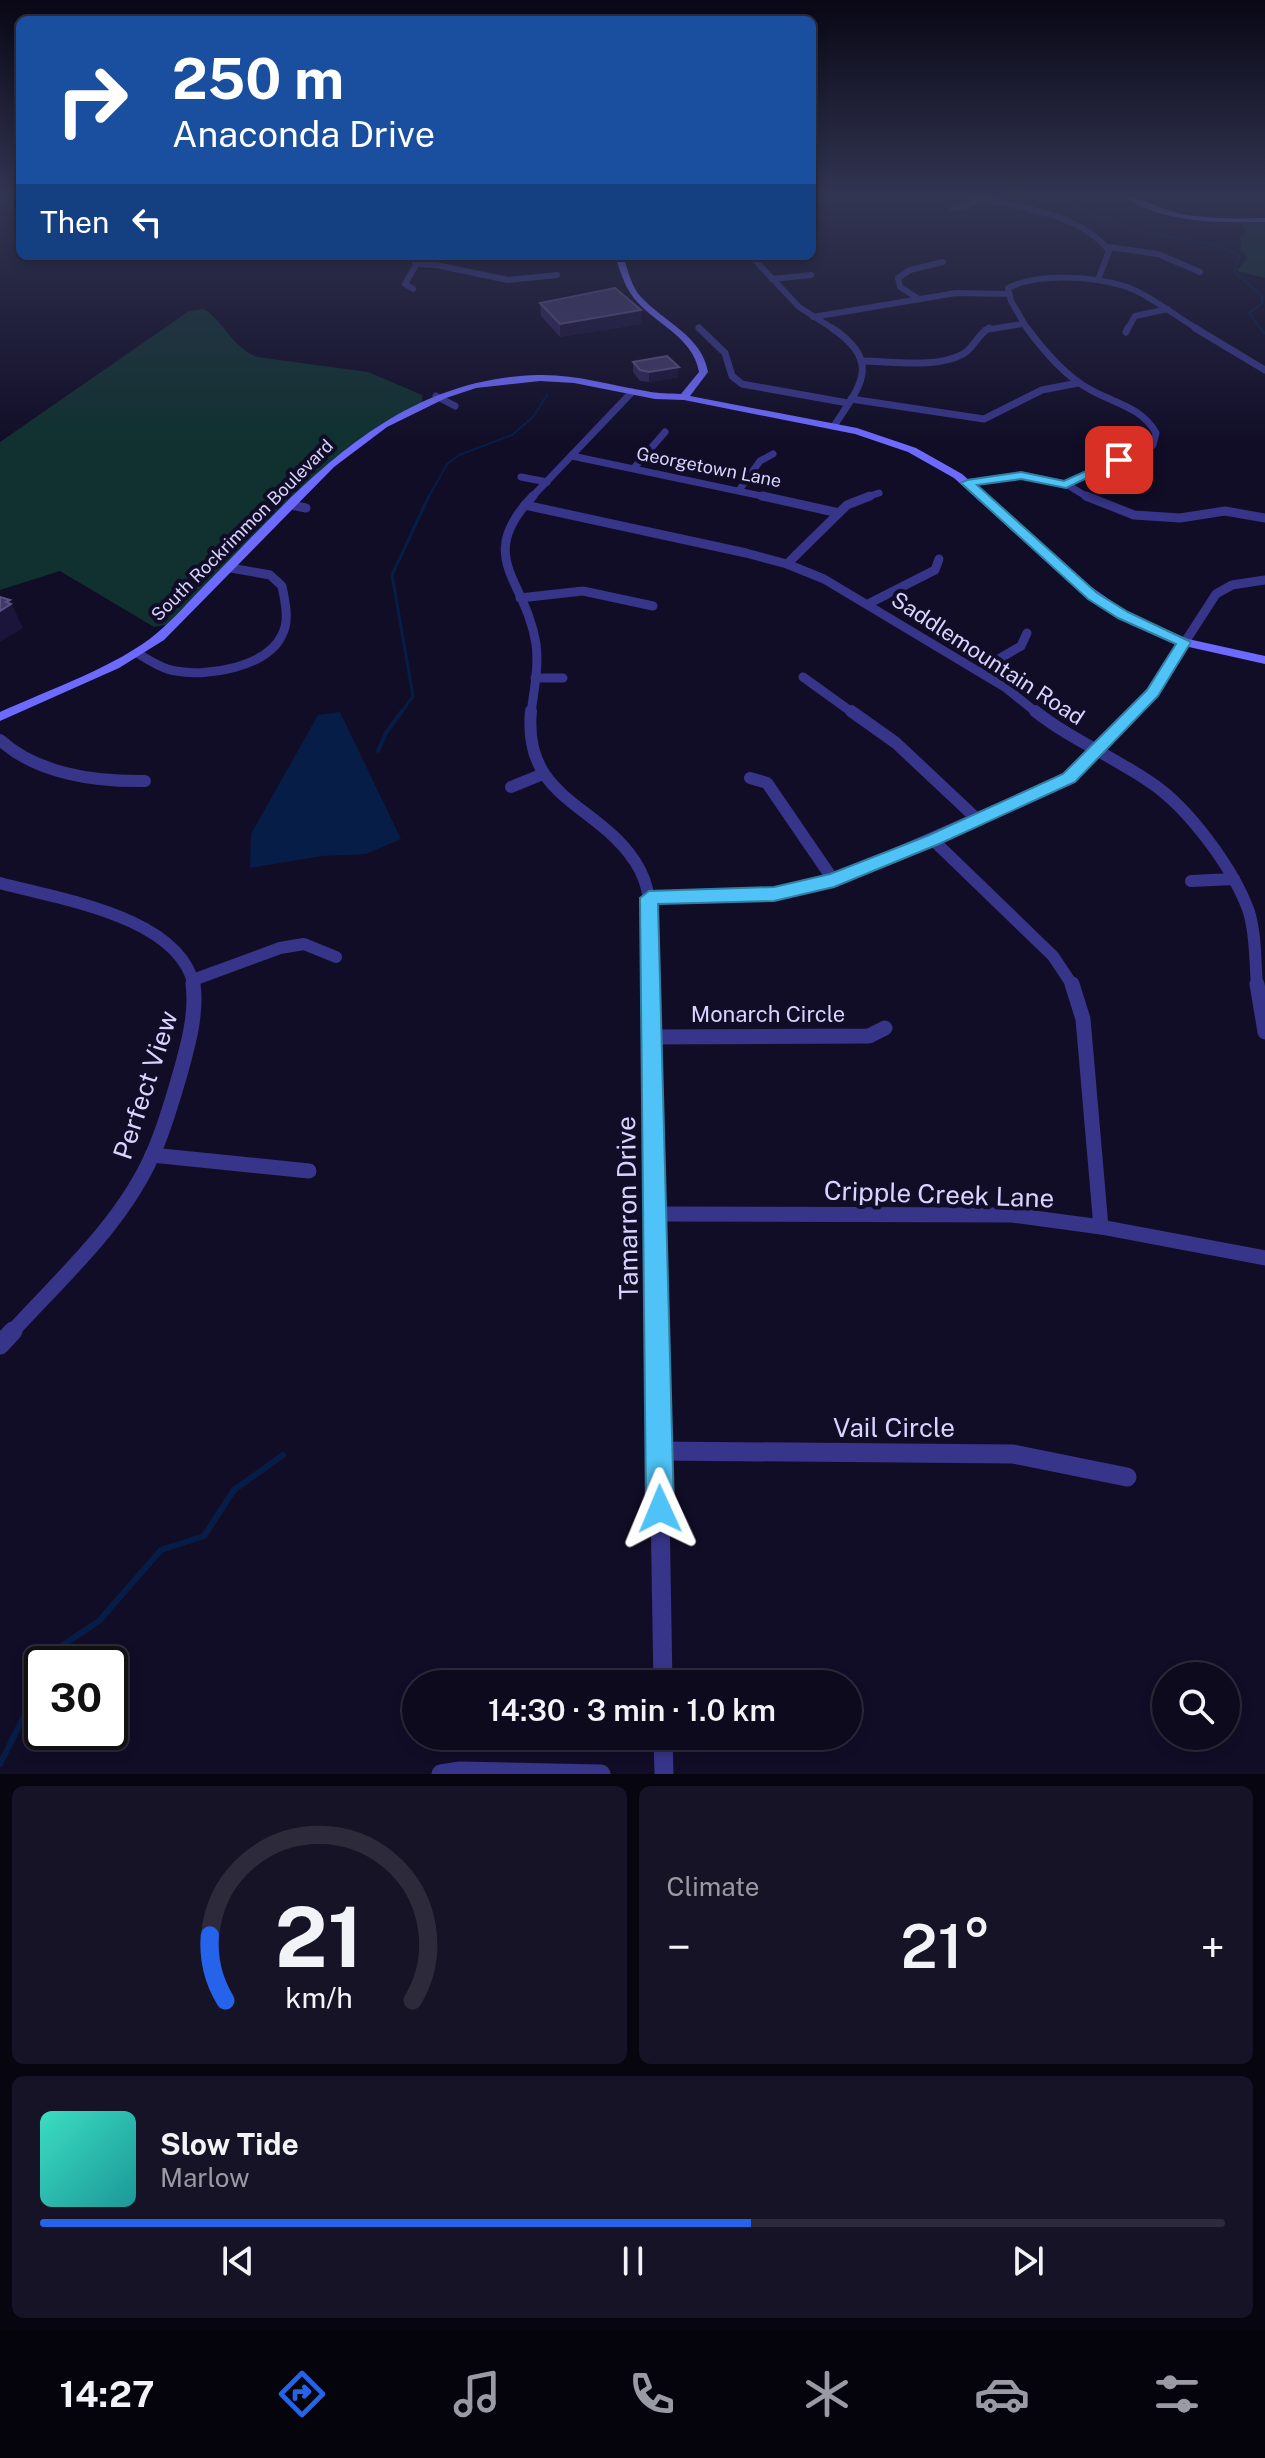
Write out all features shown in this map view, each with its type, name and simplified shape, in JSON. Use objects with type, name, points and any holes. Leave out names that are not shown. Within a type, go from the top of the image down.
[{"type":"main road","points":[[629,280],[637,297],[693,347],[703,360],[704,372],[683,398]]},
{"type":"main road","name":"South Rockrimmon Boulevard","points":[[0,717],[137,653],[176,623],[352,447],[436,396],[479,384],[524,378],[558,379],[683,398]]},
{"type":"main road","name":"South Rockrimmon Boulevard","points":[[606,386],[622,385],[834,426],[912,450],[942,465],[967,483],[1092,596],[1123,615],[1184,642],[1265,660]]},
{"type":"street","points":[[407,280],[405,284],[413,289]]},
{"type":"street","points":[[773,280],[813,317],[848,340],[861,361],[864,372],[834,426]]},
{"type":"street","points":[[898,280],[900,287],[919,299]]},
{"type":"street","points":[[1024,280],[1010,285],[1008,294],[1022,324],[1078,383],[1141,415],[1154,427],[1156,438],[1147,449],[1066,484]]},
{"type":"street","points":[[1083,280],[1098,280],[1134,289],[1265,370]]},
{"type":"street","points":[[813,317],[956,293],[1008,294]]},
{"type":"street","points":[[1126,332],[1135,316],[1168,309]]},
{"type":"street","points":[[861,361],[950,360],[970,350],[974,338],[984,329],[1022,324]]},
{"type":"street","points":[[699,328],[725,353],[732,376],[742,384],[964,418],[984,419],[1042,390],[1078,383]]},
{"type":"street","name":"Tamarron Drive","points":[[632,392],[510,523],[503,548],[536,647],[530,744],[543,774],[564,796],[627,848],[644,876],[649,898],[663,1670]]},
{"type":"street","points":[[436,396],[455,406]]},
{"type":"street","points":[[634,468],[665,432]]},
{"type":"street","points":[[352,447],[366,450]]},
{"type":"street","points":[[740,489],[760,461],[773,454]]},
{"type":"street","name":"Georgetown Lane","points":[[572,456],[740,489],[839,513]]},
{"type":"street","points":[[967,483],[1021,475],[1066,484],[1107,507],[1134,515],[1180,518],[1225,511],[1265,518]]},
{"type":"street","points":[[521,477],[547,482]]},
{"type":"street","points":[[787,564],[855,500],[879,493]]},
{"type":"street","points":[[291,505],[306,508]]},
{"type":"street","name":"Saddlemountain Road","points":[[525,505],[787,564],[824,579],[1006,688],[1055,727],[1142,777],[1166,795],[1234,879],[1250,916],[1265,1032]]},
{"type":"street","points":[[868,604],[935,570],[939,559]]},
{"type":"street","points":[[137,653],[166,669],[195,673],[243,664],[276,649],[286,623],[282,586],[270,575],[231,568]]},
{"type":"street","points":[[649,898],[774,894],[834,881],[1069,778],[1152,693],[1216,594],[1232,585],[1265,580]]},
{"type":"street","points":[[520,598],[583,591],[653,606]]},
{"type":"street","points":[[978,671],[1021,646],[1027,633]]},
{"type":"street","points":[[803,677],[896,743],[978,820]]},
{"type":"street","points":[[535,678],[563,678]]},
{"type":"street","points":[[0,740],[6,748],[28,760],[120,783],[145,781]]},
{"type":"street","points":[[511,787],[543,774]]},
{"type":"street","points":[[750,778],[767,783],[834,881]]},
{"type":"street","points":[[933,840],[1053,956],[1073,985],[1083,1019],[1101,1227]]},
{"type":"street","points":[[1191,881],[1234,879]]},
{"type":"street","points":[[0,883],[130,920],[150,929],[177,953],[193,980],[280,948],[304,944],[336,957]]},
{"type":"street","name":"Perfect View","points":[[0,1345],[104,1230],[137,1183],[152,1155],[193,1029],[196,997],[193,980]]},
{"type":"street","name":"Monarch Circle","points":[[651,1037],[869,1036],[885,1028]]},
{"type":"street","points":[[152,1155],[309,1171]]},
{"type":"street","name":"Cripple Creek Lane","points":[[656,1214],[1012,1215],[1101,1227],[1265,1258]]},
{"type":"street","name":"Vail Circle","points":[[659,1451],[1013,1454],[1127,1477]]},
{"type":"street","points":[[663,1750],[664,1774]]},
{"type":"street","points":[[441,1774],[460,1771],[601,1774]]},
{"type":"green space","points":[[204,309],[241,347],[257,357],[368,372],[422,395],[422,403],[340,456],[176,623],[154,627],[60,571],[0,590],[0,442],[189,311]]},
{"type":"water","points":[[340,712],[401,839],[366,854],[322,856],[250,868],[251,834],[318,715]]},
{"type":"building","points":[[615,288],[641,310],[560,324],[540,303]]},
{"type":"building","points":[[667,356],[679,367],[649,372],[640,370],[633,362]]},
{"type":"building","points":[[0,597],[10,600],[6,602],[11,604],[0,611]]},
{"type":"waterway","points":[[1243,280],[1262,296],[1262,303],[1249,313],[1265,334]]},
{"type":"waterway","points":[[428,497],[447,464],[459,455],[512,435],[533,417],[547,395]]},
{"type":"waterway","points":[[401,713],[413,696],[392,575],[428,497]]},
{"type":"waterway","points":[[378,751],[386,733],[402,711]]},
{"type":"waterway","points":[[62,1646],[99,1621],[161,1550],[204,1536],[234,1490],[283,1455]]},
{"type":"waterway","points":[[0,1764],[24,1717]]},
{"type":"route","points":[[660,1509],[649,898],[774,894],[834,881],[1069,778],[1144,703],[1168,671],[1184,642],[1123,615],[1092,596],[967,483],[1021,475],[1066,484],[1119,460]]}]
